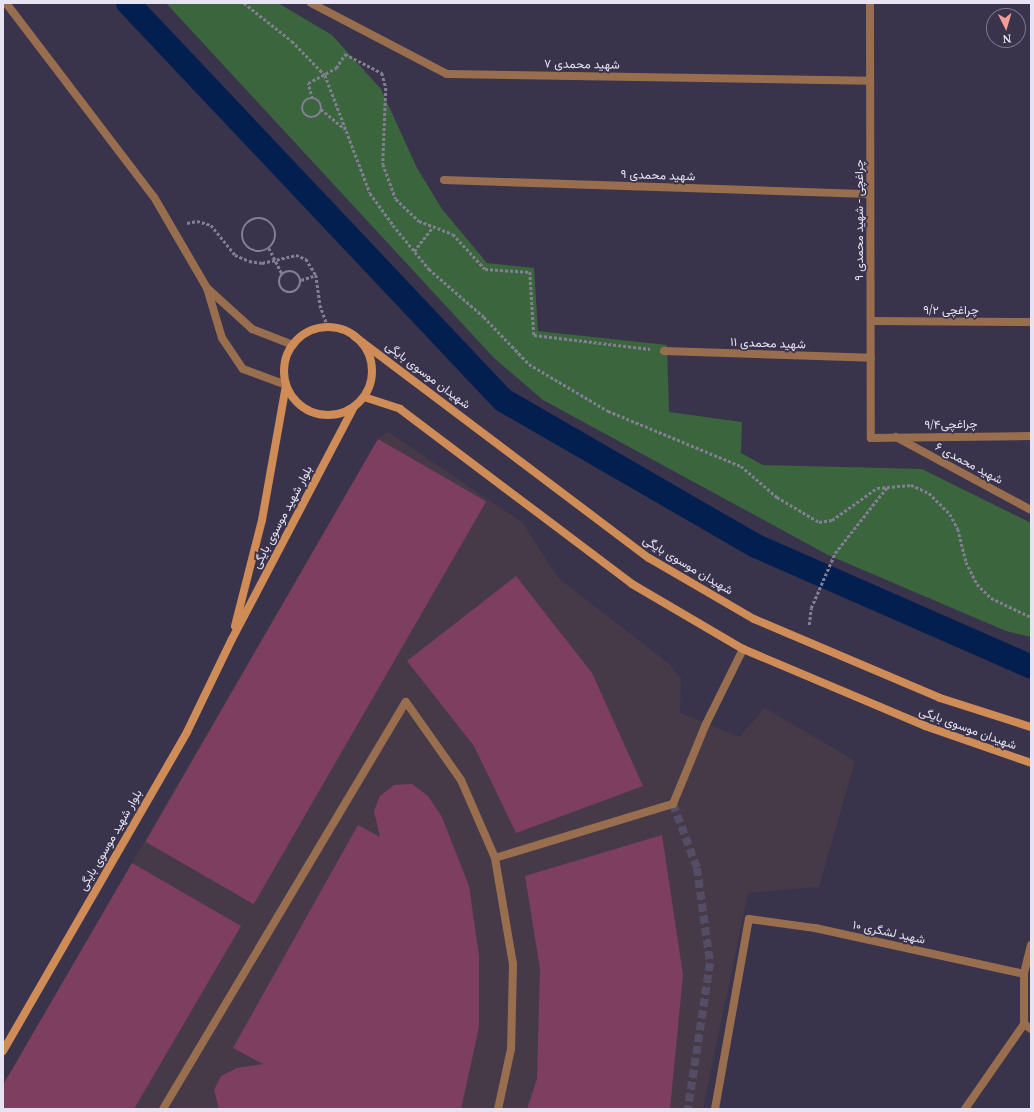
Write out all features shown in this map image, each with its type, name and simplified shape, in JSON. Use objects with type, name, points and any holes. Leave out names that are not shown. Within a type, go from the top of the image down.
[{"type":"street","points":[[6,3],[154,197],[207,288],[222,338],[243,369],[286,385],[302,407],[314,413],[342,413],[354,407],[364,397],[370,385],[370,358],[354,336],[328,327],[315,329],[293,345],[286,358],[286,385]]},
{"type":"street","name":"شهید محمدی ۷","points":[[311,3],[447,74],[870,81]]},
{"type":"street","name":"۹ چراغچی - شهید محمدی","points":[[870,3],[871,438]]},
{"type":"street","name":"شهید محمدی ۹","points":[[444,180],[870,194]]},
{"type":"street","points":[[207,288],[252,329],[293,345]]},
{"type":"street","name":"۹/۲ چراغچی","points":[[871,321],[1031,322]]},
{"type":"street","name":"شهیدان موسوی بایگی","points":[[354,336],[649,558],[754,619],[940,698],[1031,727]]},
{"type":"street","name":"شهید محمدی ۱۱","points":[[664,351],[871,358]]},
{"type":"street","name":"بلوار شهید موسوی بایگی","points":[[232,639],[262,520],[286,385]]},
{"type":"street","name":"شهیدان موسوی بایگی","points":[[364,397],[400,408],[632,584],[743,649],[925,726],[1031,763]]},
{"type":"street","name":"بلوار شهید موسوی بایگی","points":[[3,1051],[187,732],[232,639],[354,407]]},
{"type":"street","name":"۹/۴چراغچی","points":[[871,438],[1031,436]]},
{"type":"street","name":"شهید محمدی ۶","points":[[895,437],[1031,510]]},
{"type":"street","points":[[495,858],[673,804],[743,649]]},
{"type":"street","points":[[163,1109],[406,702],[461,780],[495,858],[514,964],[511,1049],[498,1109]]},
{"type":"street","name":"شهید لشگری ۱۰","points":[[715,1109],[749,919],[815,928],[1024,974]]},
{"type":"street","points":[[965,1109],[1027,1026],[1024,974],[1031,945]]},
{"type":"path","points":[[244,3],[292,41],[325,75],[370,193],[414,251],[529,364],[608,411],[741,466],[805,516],[819,522],[832,520],[865,495],[889,485],[911,485],[939,500],[958,529],[966,562],[977,584],[991,598],[1031,618]]},
{"type":"path","points":[[345,129],[322,110],[312,99],[308,83],[336,68],[345,54],[382,73],[386,88],[383,164],[396,199],[419,221],[432,228],[453,234],[485,269],[530,272],[534,335],[664,351]]},
{"type":"path","points":[[312,99],[304,103],[306,117],[316,117],[322,110]]},
{"type":"path","points":[[256,218],[271,222],[277,235],[269,248],[255,251],[248,247],[242,234],[250,221],[256,218]]},
{"type":"path","points":[[171,226],[197,221],[211,225],[235,255],[262,263],[296,255],[312,264],[316,275],[320,305],[328,327]]},
{"type":"path","points":[[414,251],[432,228]]},
{"type":"path","points":[[269,248],[282,274],[279,284],[287,293],[298,291],[301,280]]},
{"type":"path","points":[[282,274],[293,271],[301,280]]},
{"type":"path","points":[[301,280],[316,275]]},
{"type":"path","points":[[811,608],[835,553],[889,485]]},
{"type":"shaded area","points":[[388,432],[523,523],[558,578],[668,663],[681,678],[680,713],[739,737],[765,708],[855,761],[819,887],[748,893],[703,1109],[3,1109],[3,1085],[378,439]]},
{"type":"green space","points":[[166,3],[278,3],[332,35],[381,89],[417,168],[442,209],[487,263],[534,268],[538,331],[667,345],[669,412],[742,422],[741,453],[763,465],[922,469],[1031,523],[1031,637],[1006,631],[828,555],[543,400],[494,358]]},
{"type":"building","points":[[378,439],[486,502],[254,904],[146,842]]},
{"type":"building","points":[[516,576],[592,673],[643,786],[516,833],[474,746],[407,661]]},
{"type":"building","points":[[412,784],[428,796],[442,817],[469,886],[479,956],[479,1027],[461,1109],[219,1109],[214,1090],[221,1076],[237,1068],[263,1064],[233,1048],[358,825],[380,837],[374,811],[380,796],[394,785]]},
{"type":"building","points":[[662,835],[683,975],[670,1109],[527,1109],[537,1079],[540,969],[525,876]]},
{"type":"building","points":[[132,863],[241,926],[134,1109],[3,1109],[3,1085]]},
{"type":"waterway","points":[[128,3],[503,400],[756,546],[1031,667]]},
{"type":"tunnel","points":[[673,804],[697,868],[710,963],[688,1109]]}]
